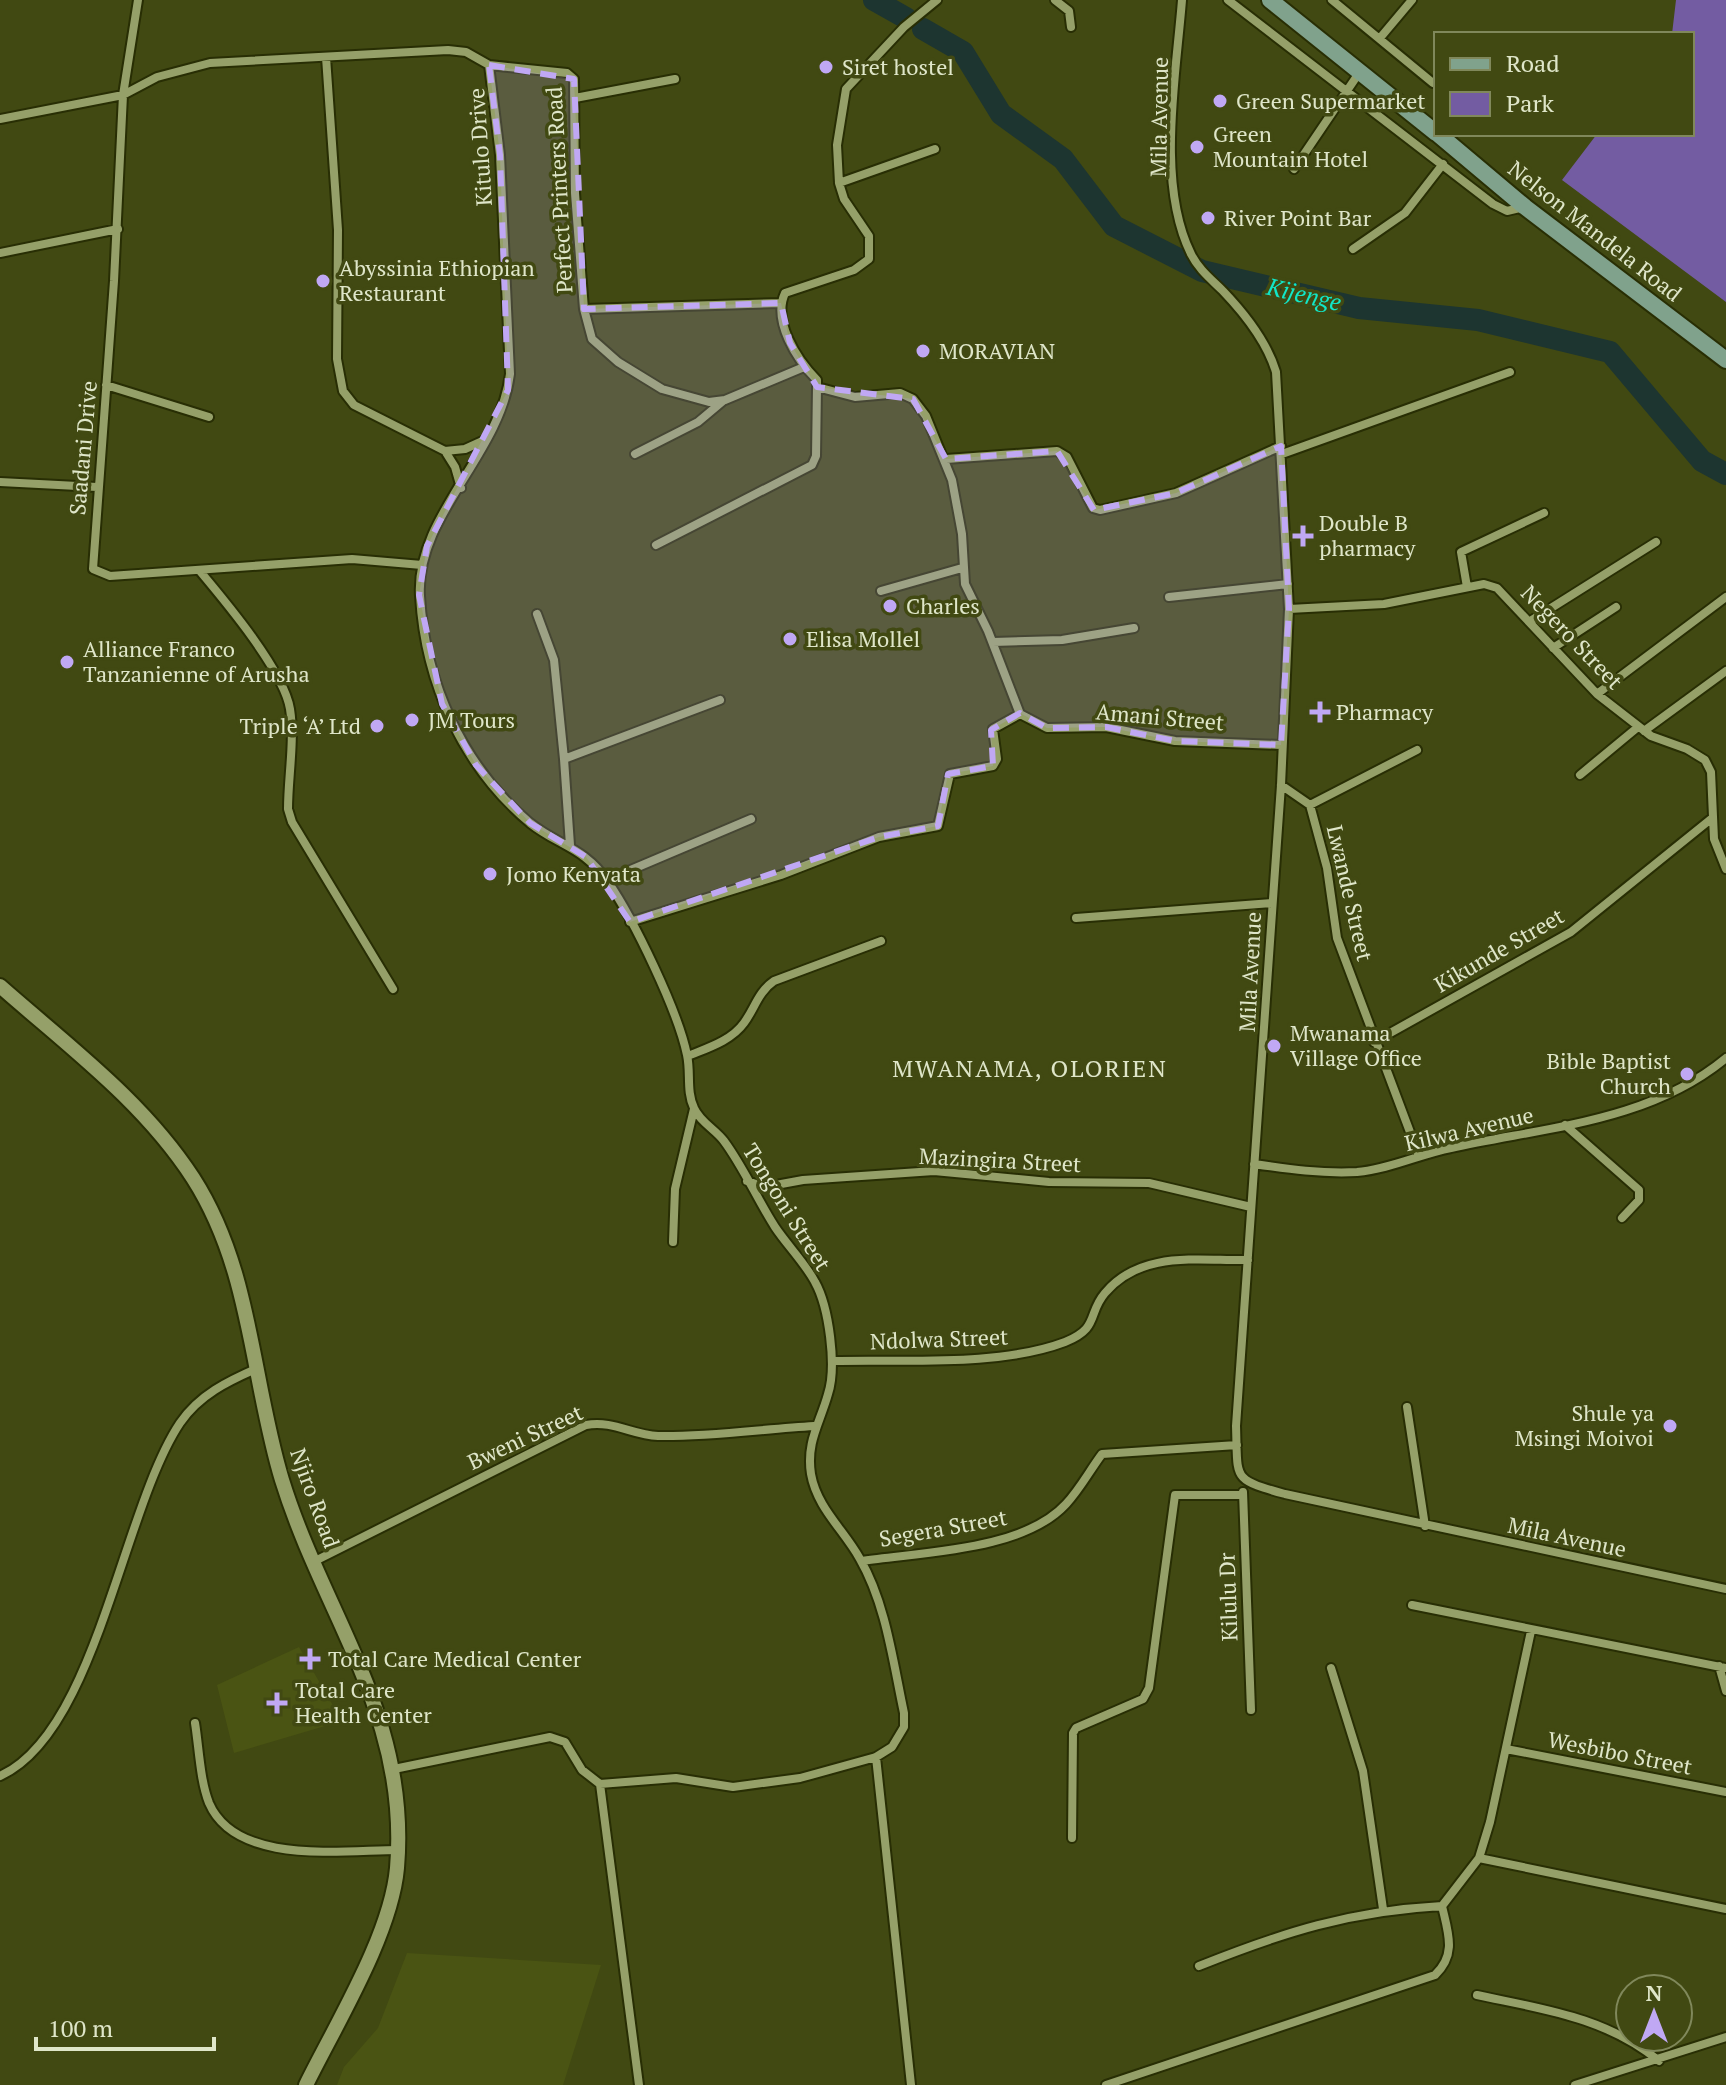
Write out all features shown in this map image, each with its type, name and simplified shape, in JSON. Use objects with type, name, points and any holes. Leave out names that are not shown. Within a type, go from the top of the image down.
[{"type":"main road","name":"Nelson Mandela Road","points":[[1270,0],[1359,73],[1434,127]]},
{"type":"main road","name":"Nelson Mandela Road","points":[[1446,136],[1525,207],[1726,360]]},
{"type":"street","name":"Saadani Drive","points":[[138,0],[123,95],[118,229],[93,569],[110,576],[352,559],[422,565]]},
{"type":"street","points":[[656,545],[812,465],[816,456],[817,380],[804,367],[790,343],[781,303],[785,293],[854,270],[869,259],[869,236],[844,199],[839,183],[837,145],[846,89],[904,27],[937,0]]},
{"type":"street","points":[[1055,0],[1069,11],[1071,27]]},
{"type":"street","name":"Mila Avenue","points":[[1182,0],[1172,150],[1180,222],[1191,254],[1202,271],[1224,292],[1271,357],[1276,372],[1289,609],[1281,785],[1251,1207],[1238,1473],[1247,1483],[1425,1526],[1726,1589]]},
{"type":"street","points":[[1228,0],[1507,211],[1525,207]]},
{"type":"street","points":[[1332,0],[1433,83]]},
{"type":"street","points":[[1380,38],[1412,0]]},
{"type":"street","name":"Kitulo Drive","points":[[0,119],[123,95],[168,73],[210,63],[255,58],[448,50],[466,52],[489,65],[500,155],[510,374],[504,406],[461,488],[434,531],[422,565]]},
{"type":"street","points":[[326,57],[338,230],[337,359],[343,391],[354,405],[445,451],[455,467],[461,488]]},
{"type":"street","name":"Perfect Printers Road","points":[[489,65],[567,73],[574,79],[575,193],[584,309],[592,339],[618,362],[662,389],[709,402],[725,400],[804,367]]},
{"type":"street","points":[[1294,169],[1359,73]]},
{"type":"street","points":[[575,98],[675,79]]},
{"type":"street","points":[[839,183],[935,149]]},
{"type":"street","points":[[1353,249],[1405,213],[1443,164]]},
{"type":"street","points":[[0,253],[118,229]]},
{"type":"street","points":[[584,309],[781,303]]},
{"type":"street","points":[[946,459],[1057,451],[1067,457],[1093,508],[1100,510],[1176,493],[1282,450],[1510,372]]},
{"type":"street","points":[[106,385],[209,417]]},
{"type":"street","points":[[630,922],[766,880],[879,837],[938,826],[950,774],[993,766],[997,759],[993,729],[1020,714],[993,642],[972,601],[962,568],[962,534],[946,459],[926,416],[913,399],[900,393],[855,397],[817,387]]},
{"type":"street","points":[[635,454],[698,422],[725,400]]},
{"type":"street","points":[[445,451],[465,449],[488,439]]},
{"type":"street","points":[[0,482],[97,487]]},
{"type":"street","points":[[1467,587],[1461,552],[1544,513]]},
{"type":"street","points":[[1532,620],[1656,542]]},
{"type":"street","points":[[422,565],[419,595],[428,645],[442,704],[457,735],[476,765],[530,823],[570,845],[607,880],[670,1003],[688,1056],[689,1095],[694,1109],[675,1189],[673,1242]]},
{"type":"street","points":[[881,591],[962,568]]},
{"type":"street","points":[[199,570],[233,610],[283,690],[292,722],[288,809],[292,822],[393,989]]},
{"type":"street","points":[[1169,597],[1288,584]]},
{"type":"street","name":"Negero Street","points":[[1289,609],[1384,604],[1491,585],[1532,620],[1553,648],[1597,694],[1641,729],[1705,760],[1711,772],[1711,819],[1726,869]]},
{"type":"street","points":[[1597,694],[1726,597]]},
{"type":"street","points":[[1553,648],[1616,607]]},
{"type":"street","points":[[537,614],[554,660],[570,845]]},
{"type":"street","points":[[993,642],[1062,640],[1134,628]]},
{"type":"street","points":[[1580,775],[1726,671]]},
{"type":"street","points":[[564,759],[720,700]]},
{"type":"street","name":"Amani Street","points":[[1020,714],[1035,725],[1047,728],[1106,727],[1175,741],[1281,745]]},
{"type":"street","points":[[1310,805],[1417,750]]},
{"type":"street","name":"Lwande Street","points":[[1281,785],[1310,805],[1327,868],[1337,938],[1419,1156]]},
{"type":"street","points":[[607,880],[751,819]]},
{"type":"street","name":"Kikunde Street","points":[[1374,1042],[1561,938],[1711,819]]},
{"type":"street","points":[[1076,918],[1272,903]]},
{"type":"street","points":[[688,1056],[729,1037],[744,1023],[762,991],[774,981],[881,941]]},
{"type":"street","name":"Njiro Road","points":[[0,986],[145,1113],[193,1178],[216,1221],[238,1278],[259,1367],[270,1435],[283,1483],[383,1724],[394,1769],[398,1850],[388,1908],[373,1947],[306,2085]]},
{"type":"street","name":"Kilwa Avenue","points":[[1254,1164],[1317,1172],[1355,1172],[1391,1166],[1419,1156],[1565,1125],[1661,1100],[1726,1058]]},
{"type":"street","name":"Tongoni Street","points":[[694,1109],[728,1146],[792,1254],[815,1281],[833,1361],[829,1394],[814,1426],[809,1446],[816,1495],[862,1561],[881,1610],[904,1713],[900,1738],[876,1757]]},
{"type":"street","points":[[1565,1125],[1639,1190],[1639,1200],[1622,1218]]},
{"type":"street","name":"Mazingira Street","points":[[747,1181],[765,1187],[803,1180],[934,1171],[1049,1182],[1149,1183],[1251,1207]]},
{"type":"street","name":"Ndolwa Street","points":[[833,1361],[1017,1354],[1066,1342],[1090,1327],[1103,1295],[1129,1270],[1152,1262],[1248,1260]]},
{"type":"street","points":[[0,1776],[17,1769],[43,1744],[72,1694],[157,1472],[180,1423],[214,1388],[259,1367]]},
{"type":"street","points":[[1407,1407],[1425,1526]]},
{"type":"street","name":"Bweni Street","points":[[315,1561],[586,1425],[604,1422],[643,1435],[668,1436],[814,1426]]},
{"type":"street","name":"Segera Street","points":[[862,1561],[981,1544],[1025,1532],[1065,1506],[1102,1454],[1237,1445]]},
{"type":"street","name":"Kilulu Dr","points":[[1247,1483],[1242,1495],[1251,1710]]},
{"type":"street","points":[[1072,1838],[1073,1733],[1089,1722],[1143,1699],[1149,1688],[1175,1495],[1242,1495]]},
{"type":"street","points":[[1412,1605],[1722,1667],[1726,1691]]},
{"type":"street","points":[[1199,1966],[1292,1931],[1383,1909],[1442,1906],[1479,1858],[1531,1631]]},
{"type":"street","points":[[1331,1668],[1352,1725],[1363,1771],[1383,1909]]},
{"type":"street","points":[[195,1723],[208,1801],[223,1821],[249,1841],[261,1847],[286,1849],[398,1850]]},
{"type":"street","points":[[394,1769],[550,1737],[565,1742],[582,1770],[600,1784],[676,1778],[733,1787],[763,1785],[876,1757],[911,2085]]},
{"type":"street","name":"Wesbibo Street","points":[[1506,1749],[1726,1792]]},
{"type":"street","points":[[600,1784],[639,2085]]},
{"type":"street","points":[[1479,1858],[1726,1909]]},
{"type":"street","points":[[1106,2085],[1435,1975],[1445,1966],[1451,1945],[1442,1906]]},
{"type":"street","points":[[1477,1995],[1587,2019],[1630,2038],[1659,2061]]},
{"type":"street","points":[[1575,2085],[1659,2061],[1726,2037]]},
{"type":"highlighted area","points":[[489,65],[574,79],[584,309],[781,303],[790,343],[817,387],[913,399],[946,459],[1057,451],[1094,510],[1176,493],[1281,446],[1289,609],[1281,745],[1175,741],[1106,727],[1047,728],[1020,713],[991,730],[993,766],[948,774],[938,826],[879,837],[630,922],[586,857],[530,823],[476,765],[442,704],[419,595],[427,546],[508,390],[500,155]]},
{"type":"shaded area","name":"Total Care Health Center","points":[[299,1647],[342,1721],[234,1753],[217,1685]]},
{"type":"shaded area","points":[[407,1953],[601,1965],[563,2085],[337,2085],[344,2067],[378,2028]]},
{"type":"green space","points":[[1676,0],[1726,0],[1726,302],[1562,180],[1595,136],[1694,136],[1694,32],[1672,32]]},
{"type":"waterway","name":"Kijenge","points":[[874,0],[906,18]]},
{"type":"waterway","name":"Kijenge","points":[[923,29],[963,52],[1001,114],[1063,159],[1114,226],[1202,271],[1359,308],[1478,320],[1610,352],[1702,461],[1726,474]]},
{"type":"place","name":"Siret hostel","points":[[826,67]]},
{"type":"place","name":"Green Supermarket","points":[[1220,101]]},
{"type":"place","name":"Green Mountain Hotel","points":[[1197,147]]},
{"type":"place","name":"River Point Bar","points":[[1208,218]]},
{"type":"place","name":"Abyssinia Ethiopian Restaurant","points":[[323,281]]},
{"type":"place","name":"MORAVIAN","points":[[923,351]]},
{"type":"place","name":"Double B pharmacy","points":[[1303,536]]},
{"type":"place","name":"Charles","points":[[890,606]]},
{"type":"place","name":"Elisa Mollel","points":[[790,639]]},
{"type":"place","name":"Alliance Franco Tanzanienne of Arusha","points":[[67,662]]},
{"type":"place","name":"Pharmacy","points":[[1320,712]]},
{"type":"place","name":"JM Tours","points":[[412,720]]},
{"type":"place","name":"Triple ‘A’ Ltd","points":[[377,726]]},
{"type":"place","name":"Jomo Kenyata","points":[[490,874]]},
{"type":"place","name":"Mwanama Village Office","points":[[1274,1046]]},
{"type":"place","name":"Bible Baptist Church","points":[[1687,1074]]},
{"type":"place","name":"Shule ya Msingi Moivoi","points":[[1670,1426]]},
{"type":"place","name":"Total Care Medical Center","points":[[310,1659]]},
{"type":"place","name":"Total Care Health Center","points":[[277,1703]]},
{"type":"district","name":"MWANAMA, OLORIEN","points":[[1030,1069]]}]
